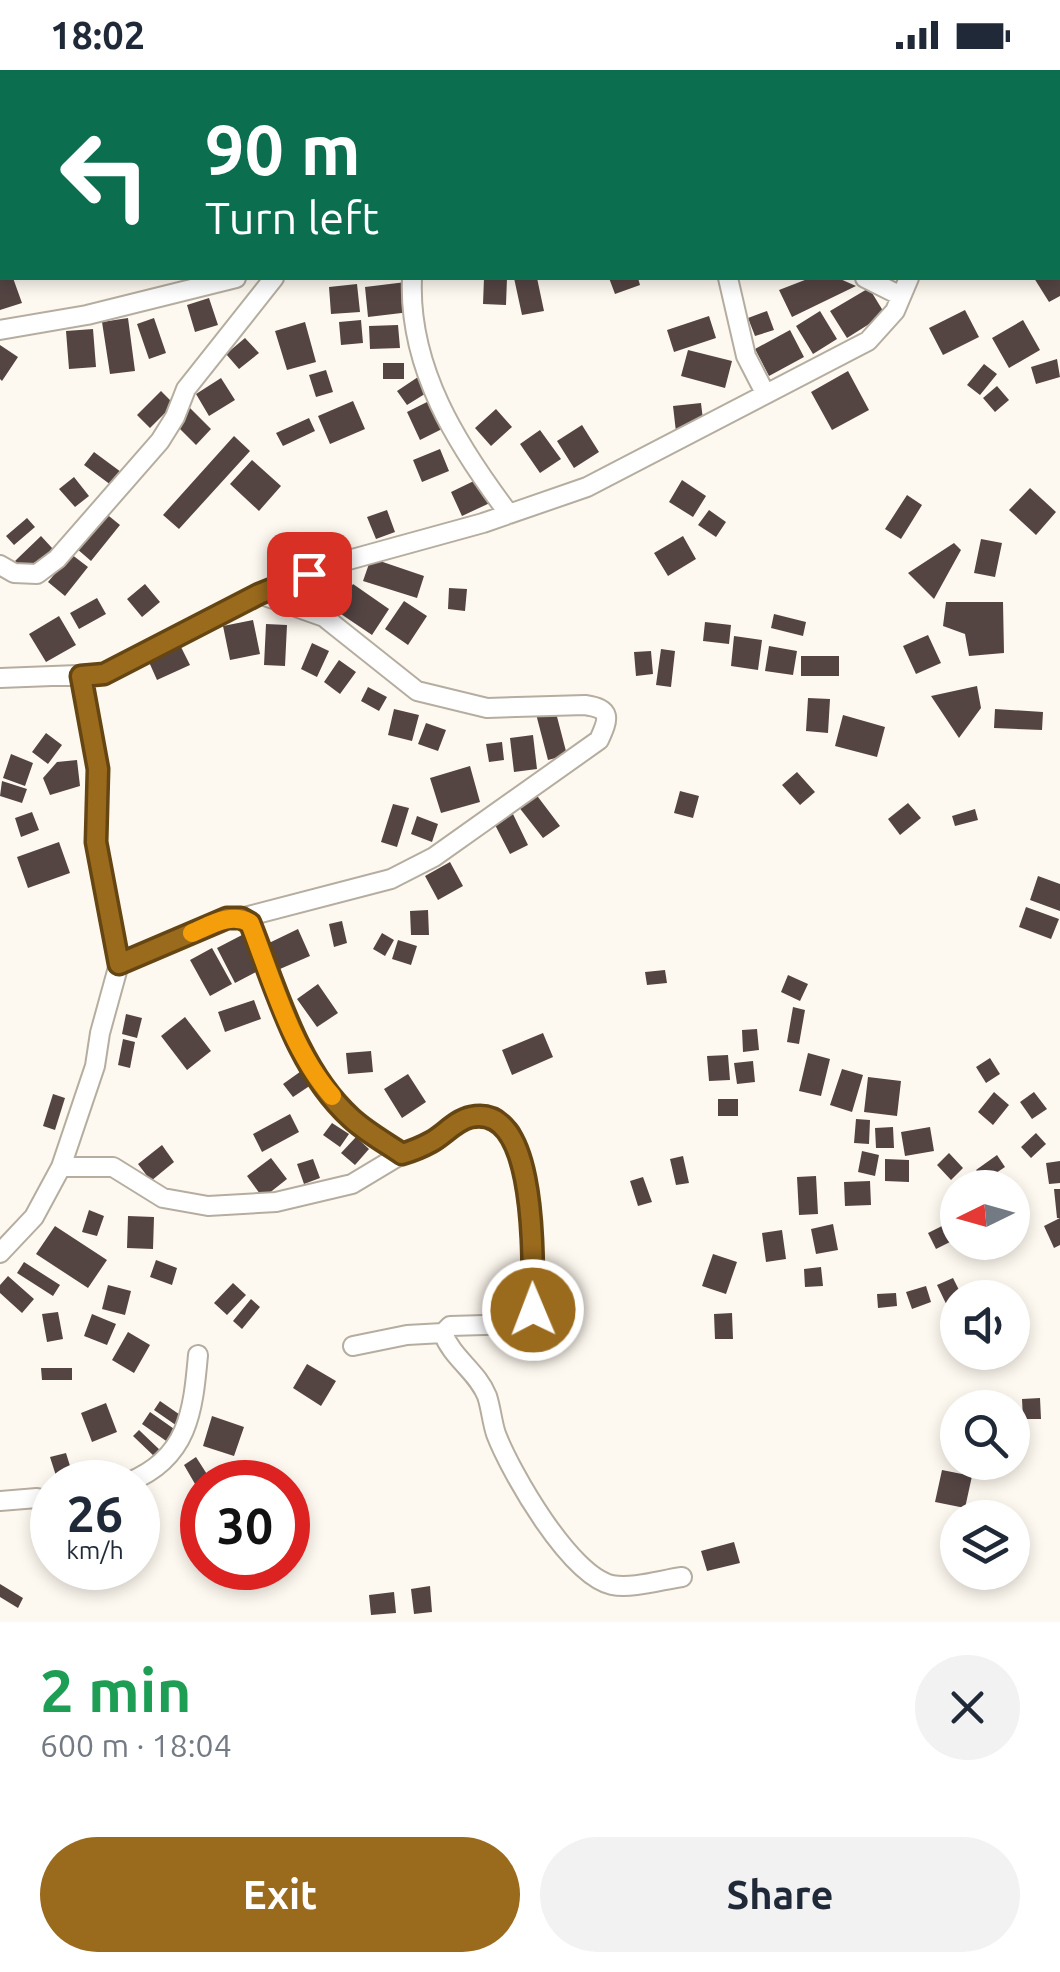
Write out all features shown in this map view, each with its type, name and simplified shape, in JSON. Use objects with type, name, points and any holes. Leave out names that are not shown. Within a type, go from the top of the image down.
[{"type":"street","points":[[0,330],[87,315],[228,280]]},
{"type":"street","points":[[0,565],[14,573],[37,574],[56,559],[160,440],[186,389],[272,280]]},
{"type":"street","points":[[412,280],[420,352],[440,408],[469,461],[509,514]]},
{"type":"street","points":[[728,280],[746,356],[764,393]]},
{"type":"street","points":[[869,280],[901,296]]},
{"type":"street","points":[[0,678],[104,674],[259,594],[334,564],[509,514],[587,487],[868,341],[894,310],[908,280]]},
{"type":"street","points":[[119,964],[227,918],[241,918],[391,879],[434,856],[599,740],[607,722],[600,707],[487,708],[417,690],[324,617],[259,594]]},
{"type":"street","points":[[1,1250],[34,1217],[61,1167],[95,1066],[119,964],[96,842],[98,769],[81,676]]},
{"type":"street","points":[[241,918],[250,923],[289,1022],[321,1084],[351,1118],[402,1154]]},
{"type":"street","points":[[61,1167],[113,1167],[162,1198],[208,1206],[276,1202],[352,1184],[474,1116],[495,1118],[510,1132],[522,1161],[532,1233],[533,1310],[529,1319],[518,1324],[450,1326],[443,1333],[408,1334],[353,1346]]},
{"type":"street","points":[[443,1333],[448,1348],[486,1394],[496,1434],[543,1522],[582,1566],[597,1579],[614,1586],[682,1578]]},
{"type":"street","points":[[160,1464],[182,1438],[194,1401],[198,1355]]},
{"type":"street","points":[[0,1501],[30,1501]]},
{"type":"building","points":[[0,280],[14,280],[22,303],[0,310]]},
{"type":"building","points":[[484,280],[507,280],[506,305],[483,304]]},
{"type":"building","points":[[514,280],[537,280],[544,311],[522,315]]},
{"type":"building","points":[[610,280],[639,280],[640,285],[615,294]]},
{"type":"building","points":[[805,280],[842,280],[856,286],[792,317],[779,290]]},
{"type":"building","points":[[1035,280],[1060,280],[1060,296],[1049,302]]},
{"type":"building","points":[[406,282],[410,312],[368,317],[365,287]]},
{"type":"building","points":[[357,284],[360,312],[331,314],[329,287]]},
{"type":"building","points":[[869,288],[885,314],[847,338],[830,311]]},
{"type":"building","points":[[209,298],[218,325],[195,332],[187,305]]},
{"type":"building","points":[[965,310],[979,337],[943,355],[929,328]]},
{"type":"building","points":[[767,311],[774,330],[755,336],[748,318]]},
{"type":"building","points":[[820,311],[837,339],[813,354],[796,326]]},
{"type":"building","points":[[709,316],[716,338],[674,352],[667,330]]},
{"type":"building","points":[[128,318],[135,371],[110,374],[102,322]]},
{"type":"building","points":[[154,318],[166,353],[149,359],[137,324]]},
{"type":"building","points":[[361,320],[363,343],[341,345],[339,322]]},
{"type":"building","points":[[1023,320],[1040,350],[1009,368],[992,338]]},
{"type":"building","points":[[305,322],[316,362],[287,370],[275,331]]},
{"type":"building","points":[[398,325],[400,348],[370,349],[369,326]]},
{"type":"building","points":[[93,329],[96,367],[69,369],[66,331]]},
{"type":"building","points":[[790,330],[804,357],[769,376],[755,349]]},
{"type":"building","points":[[245,338],[259,353],[239,369],[226,354]]},
{"type":"building","points":[[0,345],[18,357],[2,381],[0,379]]},
{"type":"building","points":[[688,350],[732,361],[725,388],[681,376]]},
{"type":"building","points":[[1057,359],[1060,377],[1036,384],[1031,367]]},
{"type":"building","points":[[383,363],[404,363],[404,379],[383,379]]},
{"type":"building","points":[[984,364],[997,374],[980,395],[967,385]]},
{"type":"building","points":[[326,370],[333,392],[316,397],[309,375]]},
{"type":"building","points":[[848,371],[869,410],[832,430],[811,392]]},
{"type":"building","points":[[418,377],[428,392],[407,405],[397,391]]},
{"type":"building","points":[[221,378],[235,400],[209,416],[196,394]]},
{"type":"building","points":[[997,386],[1009,400],[995,412],[983,398]]},
{"type":"building","points":[[161,391],[174,404],[150,428],[137,415]]},
{"type":"building","points":[[433,399],[446,427],[420,440],[407,412]]},
{"type":"building","points":[[353,401],[365,429],[330,444],[318,416]]},
{"type":"building","points":[[701,403],[704,428],[676,432],[673,406]]},
{"type":"building","points":[[190,408],[211,429],[196,445],[175,424]]},
{"type":"building","points":[[496,409],[512,427],[491,446],[475,428]]},
{"type":"building","points":[[309,418],[315,431],[283,446],[276,433]]},
{"type":"building","points":[[582,425],[599,452],[574,468],[557,441]]},
{"type":"building","points":[[540,430],[561,459],[540,473],[520,444]]},
{"type":"building","points":[[234,436],[250,451],[179,529],[163,515]]},
{"type":"building","points":[[440,449],[449,471],[422,482],[413,460]]},
{"type":"building","points":[[94,452],[121,472],[111,485],[84,465]]},
{"type":"building","points":[[252,460],[281,486],[259,511],[230,484]]},
{"type":"building","points":[[74,477],[89,496],[75,507],[59,489]]},
{"type":"building","points":[[480,478],[492,502],[462,516],[451,492]]},
{"type":"building","points":[[682,480],[706,496],[693,517],[669,502]]},
{"type":"building","points":[[1030,488],[1056,512],[1036,535],[1009,510]]},
{"type":"building","points":[[907,495],[922,505],[901,539],[885,529]]},
{"type":"building","points":[[387,510],[395,532],[376,539],[367,517]]},
{"type":"building","points":[[709,510],[726,522],[716,537],[698,525]]},
{"type":"building","points":[[104,512],[120,525],[91,561],[76,548]]},
{"type":"building","points":[[27,518],[35,527],[14,545],[6,536]]},
{"type":"building","points":[[41,536],[53,549],[27,574],[15,561]]},
{"type":"building","points":[[683,536],[696,559],[668,576],[654,553]]},
{"type":"building","points":[[981,539],[1002,543],[995,577],[974,573]]},
{"type":"building","points":[[954,543],[961,550],[934,599],[908,573]]},
{"type":"building","points":[[71,554],[88,567],[65,596],[48,582]]},
{"type":"building","points":[[371,558],[424,576],[417,598],[363,581]]},
{"type":"building","points":[[145,584],[160,602],[142,617],[127,599]]},
{"type":"building","points":[[353,584],[389,609],[372,635],[335,610]]},
{"type":"building","points":[[449,588],[467,589],[465,611],[448,609]]},
{"type":"building","points":[[97,598],[106,614],[79,629],[70,613]]},
{"type":"building","points":[[404,601],[427,616],[408,645],[385,629]]},
{"type":"building","points":[[946,602],[1003,602],[1004,653],[969,656],[965,634],[943,626]]},
{"type":"building","points":[[774,614],[806,622],[803,636],[771,628]]},
{"type":"building","points":[[59,616],[76,645],[46,662],[29,634]]},
{"type":"building","points":[[253,620],[260,654],[230,660],[223,626]]},
{"type":"building","points":[[705,622],[731,625],[729,644],[703,641]]},
{"type":"building","points":[[266,624],[287,625],[285,666],[264,665]]},
{"type":"building","points":[[928,635],[941,663],[916,674],[903,646]]},
{"type":"building","points":[[734,636],[762,640],[758,670],[731,666]]},
{"type":"building","points":[[312,643],[329,651],[317,677],[301,669]]},
{"type":"building","points":[[769,646],[797,651],[793,675],[765,671]]},
{"type":"building","points":[[181,647],[190,665],[157,680],[149,662]]},
{"type":"building","points":[[661,649],[675,651],[671,687],[656,685]]},
{"type":"building","points":[[651,651],[653,674],[636,676],[634,652]]},
{"type":"building","points":[[801,656],[839,656],[839,676],[801,676]]},
{"type":"building","points":[[339,660],[356,672],[340,694],[324,682]]},
{"type":"building","points":[[977,686],[981,708],[959,738],[931,696]]},
{"type":"building","points":[[368,687],[387,697],[379,711],[361,701]]},
{"type":"building","points":[[808,698],[830,699],[828,733],[806,731]]},
{"type":"building","points":[[394,709],[419,715],[412,741],[388,735]]},
{"type":"building","points":[[555,709],[567,755],[548,760],[536,714]]},
{"type":"building","points":[[995,709],[1043,712],[1042,730],[994,728]]},
{"type":"building","points":[[843,715],[885,727],[877,757],[835,746]]},
{"type":"building","points":[[426,723],[446,730],[438,751],[418,744]]},
{"type":"building","points":[[46,733],[62,745],[48,764],[32,752]]},
{"type":"building","points":[[533,735],[537,769],[514,772],[510,738]]},
{"type":"building","points":[[502,742],[504,760],[489,762],[486,744]]},
{"type":"building","points":[[11,754],[33,763],[25,786],[3,778]]},
{"type":"building","points":[[77,760],[80,786],[50,795],[43,778],[57,762]]},
{"type":"building","points":[[470,766],[480,802],[441,813],[430,778]]},
{"type":"building","points":[[797,772],[815,792],[800,805],[782,785]]},
{"type":"building","points":[[2,781],[27,789],[22,803],[0,796]]},
{"type":"building","points":[[680,791],[699,796],[693,818],[674,813]]},
{"type":"building","points":[[535,793],[560,826],[543,838],[518,806]]},
{"type":"building","points":[[908,803],[921,818],[900,835],[888,819]]},
{"type":"building","points":[[393,804],[409,808],[397,847],[381,842]]},
{"type":"building","points":[[975,809],[978,820],[955,826],[952,816]]},
{"type":"building","points":[[32,812],[39,830],[21,837],[15,818]]},
{"type":"building","points":[[512,812],[528,845],[510,854],[493,821]]},
{"type":"building","points":[[417,816],[438,824],[432,842],[411,834]]},
{"type":"building","points":[[59,842],[70,873],[28,888],[17,857]]},
{"type":"building","points":[[450,862],[463,886],[438,900],[425,876]]},
{"type":"building","points":[[1038,876],[1060,884],[1060,911],[1030,900]]},
{"type":"building","points":[[1026,907],[1059,919],[1051,939],[1019,927]]},
{"type":"building","points":[[428,910],[429,935],[411,935],[410,911]]},
{"type":"building","points":[[342,921],[347,943],[334,947],[329,924]]},
{"type":"building","points":[[298,929],[310,956],[280,969],[269,943]]},
{"type":"building","points":[[382,933],[394,940],[385,956],[373,949]]},
{"type":"building","points":[[242,935],[260,970],[235,983],[217,948]]},
{"type":"building","points":[[398,940],[417,946],[411,965],[392,959]]},
{"type":"building","points":[[212,948],[232,984],[210,996],[190,960]]},
{"type":"building","points":[[665,970],[667,983],[647,985],[645,972]]},
{"type":"building","points":[[788,975],[808,984],[800,1001],[781,992]]},
{"type":"building","points":[[318,984],[338,1013],[317,1027],[297,999]]},
{"type":"building","points":[[254,1000],[261,1019],[225,1032],[218,1012]]},
{"type":"building","points":[[793,1007],[805,1010],[799,1044],[787,1042]]},
{"type":"building","points":[[126,1014],[142,1018],[137,1038],[122,1034]]},
{"type":"building","points":[[185,1017],[211,1051],[187,1070],[161,1036]]},
{"type":"building","points":[[757,1029],[759,1050],[743,1052],[742,1030]]},
{"type":"building","points":[[543,1033],[553,1057],[512,1075],[502,1050]]},
{"type":"building","points":[[123,1039],[135,1042],[130,1068],[118,1065]]},
{"type":"building","points":[[371,1051],[373,1072],[348,1074],[346,1053]]},
{"type":"building","points":[[808,1053],[830,1059],[821,1096],[799,1091]]},
{"type":"building","points":[[728,1055],[730,1080],[709,1081],[707,1056]]},
{"type":"building","points":[[990,1058],[1000,1074],[986,1083],[976,1067]]},
{"type":"building","points":[[753,1061],[755,1082],[737,1084],[734,1063]]},
{"type":"building","points":[[304,1069],[314,1083],[293,1097],[283,1084]]},
{"type":"building","points":[[842,1069],[863,1075],[852,1112],[830,1105]]},
{"type":"building","points":[[408,1074],[426,1102],[402,1118],[384,1089]]},
{"type":"building","points":[[868,1077],[901,1081],[897,1116],[864,1112]]},
{"type":"building","points":[[994,1092],[1009,1105],[993,1125],[978,1112]]},
{"type":"building","points":[[1034,1092],[1047,1109],[1032,1119],[1020,1102]]},
{"type":"building","points":[[53,1094],[65,1098],[55,1130],[43,1126]]},
{"type":"building","points":[[718,1099],[738,1099],[738,1116],[718,1116]]},
{"type":"building","points":[[290,1114],[299,1132],[262,1152],[253,1134]]},
{"type":"building","points":[[856,1119],[870,1120],[869,1144],[854,1143]]},
{"type":"building","points":[[332,1123],[349,1134],[340,1147],[323,1135]]},
{"type":"building","points":[[893,1127],[894,1148],[876,1148],[875,1128]]},
{"type":"building","points":[[930,1127],[934,1151],[905,1156],[901,1132]]},
{"type":"building","points":[[1036,1133],[1046,1144],[1031,1158],[1021,1147]]},
{"type":"building","points":[[356,1137],[369,1149],[355,1165],[341,1153]]},
{"type":"building","points":[[162,1145],[174,1162],[151,1181],[138,1164]]},
{"type":"building","points":[[862,1151],[879,1155],[875,1176],[858,1172]]},
{"type":"building","points":[[949,1153],[963,1168],[942,1170],[937,1165]]},
{"type":"building","points":[[997,1155],[1005,1167],[1000,1170],[976,1170]]},
{"type":"building","points":[[683,1156],[689,1183],[676,1185],[670,1159]]},
{"type":"building","points":[[271,1158],[287,1179],[263,1198],[247,1176]]},
{"type":"building","points":[[313,1159],[320,1178],[304,1184],[297,1164]]},
{"type":"building","points":[[885,1159],[909,1160],[909,1182],[885,1181]]},
{"type":"building","points":[[1060,1161],[1060,1183],[1049,1184],[1046,1163]]},
{"type":"building","points":[[816,1176],[818,1214],[799,1215],[797,1177]]},
{"type":"building","points":[[643,1177],[652,1202],[638,1206],[630,1181]]},
{"type":"building","points":[[870,1181],[871,1205],[845,1206],[844,1182]]},
{"type":"building","points":[[1054,1189],[1060,1189],[1060,1218],[1057,1218]]},
{"type":"building","points":[[89,1210],[104,1216],[97,1236],[82,1232]]},
{"type":"building","points":[[128,1216],[154,1217],[153,1249],[127,1248]]},
{"type":"building","points":[[1060,1218],[1060,1245],[1054,1248],[1044,1226]]},
{"type":"building","points":[[833,1224],[838,1250],[816,1254],[811,1229]]},
{"type":"building","points":[[55,1226],[107,1260],[88,1288],[36,1254]]},
{"type":"building","points":[[940,1227],[940,1247],[936,1249],[928,1233]]},
{"type":"building","points":[[782,1230],[786,1259],[766,1262],[762,1233]]},
{"type":"building","points":[[713,1254],[737,1262],[726,1294],[702,1286]]},
{"type":"building","points":[[156,1260],[177,1268],[172,1285],[150,1277]]},
{"type":"building","points":[[24,1262],[60,1285],[53,1296],[17,1273]]},
{"type":"building","points":[[821,1267],[823,1286],[805,1287],[804,1269]]},
{"type":"building","points":[[8,1276],[34,1299],[22,1313],[0,1293],[0,1285]]},
{"type":"building","points":[[233,1283],[246,1295],[227,1315],[214,1303]]},
{"type":"building","points":[[108,1285],[131,1291],[125,1315],[102,1309]]},
{"type":"building","points":[[926,1286],[931,1302],[912,1309],[906,1292]]},
{"type":"building","points":[[896,1293],[897,1306],[878,1308],[877,1294]]},
{"type":"building","points":[[251,1299],[260,1307],[242,1329],[233,1321]]},
{"type":"building","points":[[58,1312],[63,1339],[47,1342],[42,1314]]},
{"type":"building","points":[[732,1313],[733,1339],[715,1339],[714,1314]]},
{"type":"building","points":[[92,1314],[116,1324],[107,1345],[84,1336]]},
{"type":"building","points":[[128,1332],[150,1345],[134,1373],[112,1360]]},
{"type":"building","points":[[307,1364],[336,1381],[321,1406],[293,1388]]},
{"type":"building","points":[[41,1368],[72,1368],[72,1380],[42,1380]]},
{"type":"building","points":[[1040,1398],[1041,1419],[1030,1419],[1030,1399]]},
{"type":"building","points":[[160,1401],[186,1419],[180,1428],[154,1410]]},
{"type":"building","points":[[106,1403],[117,1432],[92,1442],[81,1413]]},
{"type":"building","points":[[150,1412],[187,1438],[179,1450],[142,1424]]},
{"type":"building","points":[[212,1416],[244,1427],[234,1456],[203,1446]]},
{"type":"building","points":[[139,1430],[162,1452],[156,1458],[133,1436]]},
{"type":"building","points":[[66,1453],[68,1460],[51,1460],[50,1457]]},
{"type":"building","points":[[940,1479],[971,1480],[967,1500],[935,1502]]},
{"type":"building","points":[[734,1542],[740,1563],[707,1571],[701,1551]]},
{"type":"building","points":[[0,1584],[23,1598],[18,1608],[0,1597]]},
{"type":"building","points":[[430,1586],[432,1612],[414,1614],[411,1589]]},
{"type":"building","points":[[394,1592],[396,1613],[371,1615],[369,1595]]},
{"type":"slow traffic","points":[[192,933],[227,918],[250,923],[289,1022],[321,1084],[332,1096]]},
{"type":"route","points":[[309,574],[259,594],[104,674],[81,676],[98,769],[96,842],[119,964],[227,918],[241,918],[250,923],[289,1022],[321,1084],[351,1118],[402,1154],[430,1143],[463,1120],[474,1116],[495,1118],[510,1132],[522,1161],[532,1233],[533,1310]]}]
